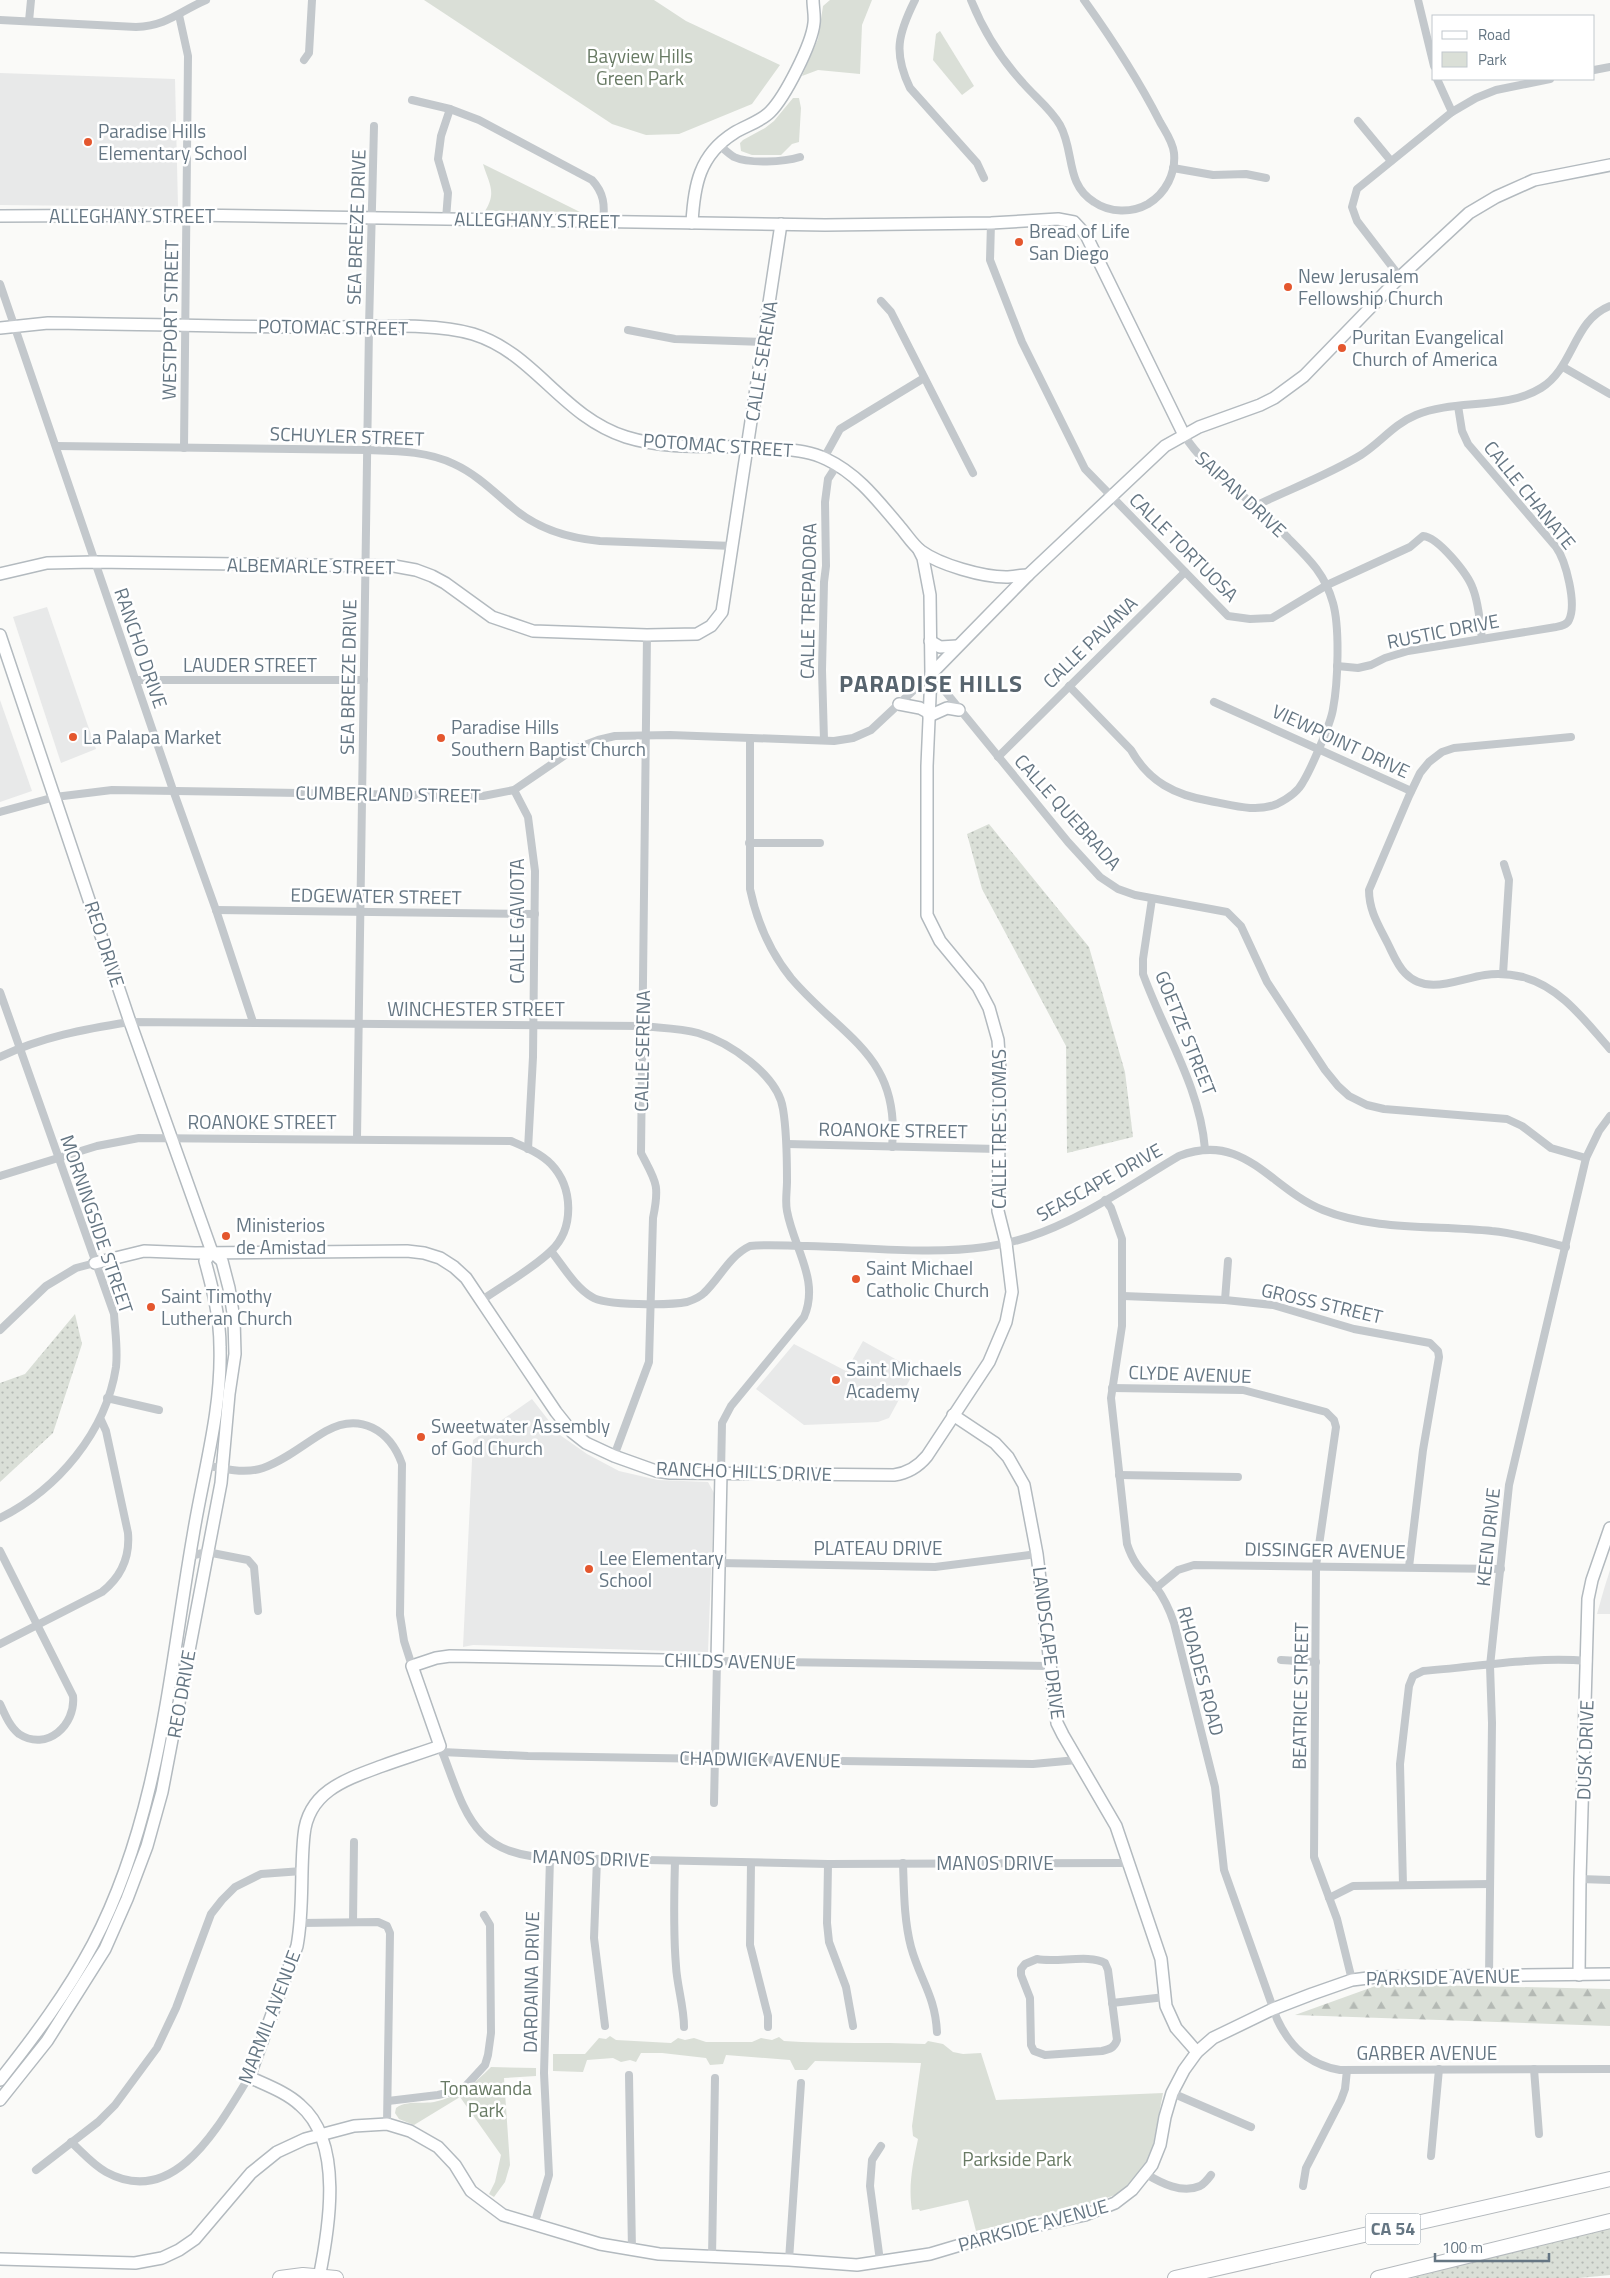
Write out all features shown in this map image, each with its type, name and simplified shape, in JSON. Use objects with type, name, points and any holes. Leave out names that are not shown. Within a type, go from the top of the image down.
[{"type":"highway","name":"CA 54","points":[[1175,2278],[1610,2179]]},
{"type":"highway","name":"CA 54","points":[[1378,2278],[1610,2221]]},
{"type":"highway","points":[[280,2278],[336,2278]]},
{"type":"street","points":[[29,21],[31,0]]},
{"type":"street","points":[[0,20],[136,27],[155,26],[206,0]]},
{"type":"street","points":[[304,60],[309,53],[312,0]]},
{"type":"street","points":[[692,223],[694,193],[706,160],[733,133],[769,113],[784,95],[809,41],[814,23],[813,0]]},
{"type":"street","points":[[916,0],[905,19],[899,44],[899,57],[903,74],[910,88],[978,163],[984,178]]},
{"type":"street","points":[[971,0],[1000,55],[1060,125],[1067,142],[1072,174],[1086,196],[1099,205],[1117,210],[1140,207],[1153,200],[1164,189],[1173,168],[1174,151],[1143,89],[1109,34],[1084,0]]},
{"type":"street","points":[[1418,0],[1432,58]]},
{"type":"street","name":"WESTPORT STREET","points":[[179,15],[188,56],[188,215],[184,448]]},
{"type":"street","points":[[1595,70],[1610,67]]},
{"type":"street","points":[[1437,80],[1452,112]]},
{"type":"street","points":[[1400,277],[1357,221],[1352,206],[1357,189],[1452,112],[1476,98],[1496,90],[1545,80]]},
{"type":"street","points":[[412,100],[450,109],[479,120],[592,180],[603,198],[603,222]]},
{"type":"street","points":[[446,219],[448,193],[438,159],[441,136],[450,109]]},
{"type":"street","points":[[1358,121],[1391,160]]},
{"type":"street","name":"SEA BREEZE DRIVE","points":[[357,1138],[369,327],[374,194],[374,126]]},
{"type":"street","points":[[719,145],[733,156],[744,161],[790,160],[800,157]]},
{"type":"street","points":[[1028,575],[1165,446],[1199,427],[1274,398],[1304,376],[1400,277],[1457,222],[1496,197],[1534,180],[1610,166]]},
{"type":"street","points":[[1173,168],[1213,175],[1246,174],[1266,178]]},
{"type":"street","name":"ALLEGHANY STREET","points":[[0,216],[188,215],[781,224],[991,223],[1058,219],[1074,222]]},
{"type":"street","name":"SAIPAN DRIVE","points":[[1069,686],[1131,750],[1138,762],[1156,782],[1189,797],[1247,808],[1273,805],[1286,799],[1300,787],[1333,711],[1337,666],[1336,617],[1326,585],[1317,567],[1255,506],[1195,452],[1184,435],[1086,235],[1074,222]]},
{"type":"street","name":"CALLE TORTUOSA","points":[[991,223],[990,260],[1022,342],[1085,469],[1228,616],[1236,619],[1272,618],[1326,585],[1410,546],[1423,536],[1436,541],[1464,574],[1473,588],[1482,639]]},
{"type":"street","name":"CALLE SERENA","points":[[697,634],[711,626],[722,612],[781,224]]},
{"type":"street","name":"RANCHO DRIVE","points":[[0,284],[253,1022]]},
{"type":"street","points":[[880,302],[891,312],[973,474]]},
{"type":"street","points":[[1255,506],[1363,454],[1402,421],[1425,411],[1517,397],[1534,392],[1553,379],[1563,367],[1587,322],[1610,306]]},
{"type":"street","name":"POTOMAC STREET","points":[[0,328],[48,323],[439,328],[466,332],[484,338],[514,355],[584,416],[605,428],[626,437],[648,443],[674,446],[747,446],[796,450],[824,458],[838,465],[868,488],[919,550],[938,562],[963,570],[1006,577],[1028,575]]},
{"type":"street","points":[[628,330],[675,340],[764,342]]},
{"type":"street","points":[[1563,367],[1610,394]]},
{"type":"street","points":[[824,458],[840,429],[924,378]]},
{"type":"street","name":"CALLE CHANATE","points":[[1458,406],[1462,431],[1468,444],[1564,558],[1569,576],[1570,619],[1566,624],[1556,627]]},
{"type":"street","name":"SCHUYLER STREET","points":[[56,446],[417,452],[454,464],[484,483],[529,520],[558,534],[578,539],[600,541],[733,546]]},
{"type":"street","name":"CALLE TREPADORA","points":[[824,740],[822,670],[826,566],[825,502],[828,479],[838,465]]},
{"type":"street","name":"CALLE TRES LOMAS","points":[[919,550],[923,558],[930,595],[931,674],[927,914],[940,941],[978,987],[989,1008],[998,1040],[1000,1053],[998,1210],[1006,1243],[1012,1286],[1006,1322],[989,1362],[953,1415]]},
{"type":"street","name":"ALBEMARLE STREET","points":[[0,574],[47,563],[94,562],[400,567],[427,574],[445,583],[492,617],[533,631],[647,635],[697,634]]},
{"type":"street","name":"CALLE PAVANA","points":[[998,758],[1185,572]]},
{"type":"street","name":"CUMBERLAND STREET","points":[[0,812],[55,797],[112,790],[483,796],[514,790],[581,747],[615,736],[646,735],[834,741],[860,736],[871,730],[931,674],[1028,575]]},
{"type":"street","name":"RUSTIC DRIVE","points":[[1337,666],[1358,668],[1408,651],[1556,627]]},
{"type":"street","name":"REO DRIVE","points":[[0,635],[130,1022],[212,1252],[222,1261],[234,1319],[235,1354],[222,1469],[162,1792],[147,1846],[104,1949],[80,1992],[47,2041],[0,2100]]},
{"type":"street","name":"CALLE SERENA","points":[[614,1456],[649,1362],[653,1218],[658,1194],[656,1181],[641,1153],[647,635]]},
{"type":"street","points":[[930,641],[940,647],[958,646]]},
{"type":"street","name":"CALLE QUEBRADA","points":[[931,674],[998,758],[1100,877],[1118,889],[1152,899],[1220,910],[1235,918],[1241,926],[1267,982],[1325,1070],[1338,1086],[1354,1098],[1384,1109],[1507,1119],[1522,1126],[1551,1148],[1586,1158]]},
{"type":"street","name":"LAUDER STREET","points":[[136,680],[364,680]]},
{"type":"street","name":"VIEWPOINT DRIVE","points":[[1214,702],[1411,791],[1369,890],[1374,916],[1401,969],[1416,982],[1438,986],[1478,976],[1503,974],[1524,977],[1552,990],[1571,1005],[1610,1049]]},
{"type":"street","points":[[898,704],[920,708],[929,714],[947,708],[959,710]]},
{"type":"street","points":[[1411,791],[1429,762],[1442,752],[1454,748],[1571,737]]},
{"type":"street","points":[[750,738],[750,889],[755,912],[776,956],[791,978],[868,1053],[877,1066],[888,1090],[892,1108],[894,1126],[892,1147]]},
{"type":"street","name":"CALLE GAVIOTA","points":[[514,790],[528,816],[536,871],[532,1026],[533,1058],[528,1149]]},
{"type":"street","points":[[749,843],[820,844]]},
{"type":"street","points":[[1503,974],[1509,880],[1504,864]]},
{"type":"street","name":"GOETZE STREET","points":[[1152,899],[1143,959],[1143,974],[1196,1101],[1203,1126],[1205,1150]]},
{"type":"street","name":"EDGEWATER STREET","points":[[216,910],[361,910],[535,914]]},
{"type":"street","name":"MORNINGSIDE STREET","points":[[0,992],[114,1314],[116,1367],[101,1420],[76,1456],[39,1494],[23,1507],[0,1518]]},
{"type":"street","name":"WINCHESTER STREET","points":[[0,1056],[74,1031],[130,1022],[642,1026],[699,1033],[718,1041],[747,1059],[769,1081],[779,1096],[783,1107],[787,1144],[787,1210],[796,1246],[810,1282],[809,1306],[804,1317],[731,1406],[722,1423],[721,1473]]},
{"type":"street","name":"KEEN DRIVE","points":[[1489,1976],[1490,1666],[1509,1485],[1586,1158],[1599,1131],[1610,1116]]},
{"type":"street","name":"ROANOKE STREET","points":[[0,1176],[97,1146],[140,1138],[357,1138],[511,1141],[528,1149]]},
{"type":"street","name":"ROANOKE STREET","points":[[787,1144],[998,1149]]},
{"type":"street","points":[[482,1300],[551,1251],[560,1238],[566,1223],[568,1208],[566,1192],[556,1169],[544,1158],[528,1149]]},
{"type":"street","name":"SEASCAPE DRIVE","points":[[551,1251],[592,1298],[608,1302],[650,1304],[684,1302],[700,1296],[735,1256],[750,1246],[951,1250],[985,1248],[1043,1233],[1105,1200],[1179,1156],[1205,1150],[1221,1150],[1244,1157],[1301,1200],[1345,1217],[1384,1224],[1494,1231],[1566,1247]]},
{"type":"street","name":"RHOADES ROAD","points":[[1105,1200],[1111,1208],[1122,1238],[1122,1326],[1112,1388],[1112,1419],[1127,1544],[1132,1559],[1156,1588],[1168,1607],[1174,1623],[1215,1787],[1224,1870],[1273,2009]]},
{"type":"street","name":"RANCHO HILLS DRIVE","points":[[0,1330],[46,1286],[76,1268],[144,1251],[407,1251],[424,1253],[440,1258],[458,1270],[472,1284],[563,1421],[586,1443],[614,1456],[656,1471],[901,1474],[912,1469],[922,1461],[953,1415]]},
{"type":"street","name":"REO DRIVE","points":[[0,2080],[38,2033],[93,1944],[135,1843],[149,1791],[162,1730],[218,1393],[220,1362],[218,1321],[214,1292],[206,1262],[212,1252]]},
{"type":"street","points":[[1226,1300],[1228,1260]]},
{"type":"street","name":"GROSS STREET","points":[[1123,1296],[1226,1300],[1273,1305],[1354,1329],[1430,1343],[1438,1350],[1438,1363],[1423,1450],[1409,1567]]},
{"type":"street","name":"CLYDE AVENUE","points":[[1112,1388],[1244,1390],[1326,1412]]},
{"type":"street","points":[[107,1398],[159,1410]]},
{"type":"street","name":"BEATRICE STREET","points":[[1326,1412],[1334,1420],[1336,1428],[1316,1566],[1314,1856],[1338,1919],[1352,1980]]},
{"type":"street","name":"LANDSCAPE DRIVE","points":[[953,1415],[995,1443],[1008,1456],[1024,1485],[1037,1554],[1057,1723],[1116,1826],[1161,1959],[1166,2006],[1176,2028],[1197,2052]]},
{"type":"street","points":[[0,1644],[102,1592],[114,1582],[125,1562],[129,1548],[128,1533],[106,1431],[101,1420]]},
{"type":"street","name":"MANOS DRIVE","points":[[222,1469],[260,1469],[302,1447],[327,1431],[342,1425],[362,1425],[383,1433],[396,1448],[402,1464],[400,1616],[404,1641],[463,1808],[472,1823],[488,1840],[512,1852],[550,1858],[751,1863],[1128,1862]]},
{"type":"street","points":[[206,1465],[222,1469]]},
{"type":"street","points":[[714,1803],[721,1473]]},
{"type":"street","points":[[1119,1475],[1238,1477]]},
{"type":"street","name":"DUSK DRIVE","points":[[1579,1974],[1588,1599],[1592,1580],[1610,1528]]},
{"type":"street","points":[[0,1551],[73,1696],[71,1717],[64,1727],[46,1738],[36,1739],[20,1734],[11,1726],[0,1704]]},
{"type":"street","points":[[190,1556],[206,1552],[248,1560],[254,1567],[258,1611]]},
{"type":"street","name":"PLATEAU DRIVE","points":[[718,1563],[935,1567],[1037,1554]]},
{"type":"street","name":"DISSINGER AVENUE","points":[[1156,1588],[1178,1570],[1194,1565],[1501,1569]]},
{"type":"street","name":"CHILDS AVENUE","points":[[412,1666],[436,1658],[450,1656],[1049,1666]]},
{"type":"street","points":[[1281,1660],[1316,1662]]},
{"type":"street","points":[[1403,1884],[1400,1764],[1409,1686],[1413,1676],[1423,1671],[1490,1666],[1536,1660],[1588,1661]]},
{"type":"street","name":"CHADWICK AVENUE","points":[[302,1870],[306,1824],[313,1808],[330,1789],[344,1780],[441,1749],[716,1759],[1027,1764],[1077,1760]]},
{"type":"street","points":[[353,1922],[354,1842]]},
{"type":"street","name":"DARDAINA DRIVE","points":[[534,2224],[549,2175],[544,2073],[550,1858]]},
{"type":"street","points":[[598,1859],[594,1938],[605,2026]]},
{"type":"street","points":[[675,1861],[673,1936],[676,1970],[684,2012],[684,2027]]},
{"type":"street","points":[[751,1863],[750,1945],[768,2016],[768,2027]]},
{"type":"street","points":[[903,1863],[905,1924],[911,1950],[932,1996],[937,2032]]},
{"type":"street","points":[[828,1864],[827,1923],[829,1942],[846,1987],[854,2026]]},
{"type":"street","points":[[36,2170],[98,2122],[115,2105],[157,2048],[176,2008],[211,1914],[222,1900],[235,1887],[262,1874],[302,1870]]},
{"type":"street","name":"MARMIL AVENUE","points":[[70,2142],[101,2170],[114,2176],[136,2181],[163,2177],[186,2163],[214,2133],[249,2077],[295,1951],[301,1924],[302,1870]]},
{"type":"street","points":[[1580,1879],[1610,1880]]},
{"type":"street","points":[[1329,1898],[1353,1886],[1490,1884]]},
{"type":"street","points":[[388,2101],[438,2095],[462,2089],[485,2065],[491,2025],[490,1924],[484,1915]]},
{"type":"street","points":[[301,1924],[378,1922],[387,1926],[390,1940],[387,2124]]},
{"type":"street","points":[[1037,1959],[1052,1962],[1102,1961],[1108,1970],[1112,2003],[1117,2040],[1115,2046],[1110,2049],[1045,2055],[1037,2053],[1031,2045],[1030,1998],[1027,1988],[1021,1979],[1021,1968],[1028,1962],[1037,1959]]},
{"type":"street","name":"PARKSIDE AVENUE","points":[[0,2259],[135,2264],[154,2260],[171,2254],[187,2245],[202,2232],[251,2173],[277,2152],[305,2139],[354,2126],[387,2124],[410,2130],[438,2147],[455,2166],[471,2190],[485,2203],[503,2214],[600,2244],[632,2251],[712,2258],[789,2260],[857,2265],[930,2254],[994,2235],[1094,2212],[1124,2197],[1146,2174],[1160,2146],[1165,2117],[1172,2093],[1184,2070],[1197,2052],[1218,2035],[1273,2009],[1352,1980],[1390,1976],[1610,1974]]},
{"type":"street","points":[[1112,2003],[1165,1997]]},
{"type":"street","name":"GARBER AVENUE","points":[[1273,2009],[1286,2037],[1303,2056],[1324,2066],[1347,2070],[1439,2068],[1610,2069]]},
{"type":"street","points":[[1431,2156],[1439,2068]]},
{"type":"street","points":[[1534,2069],[1539,2134]]},
{"type":"street","points":[[1304,2186],[1306,2168],[1341,2100],[1345,2088],[1347,2070]]},
{"type":"street","points":[[629,2075],[632,2251]]},
{"type":"street","points":[[249,2077],[285,2095],[301,2106],[311,2117],[320,2135],[330,2182],[330,2207],[328,2231],[319,2277]]},
{"type":"street","points":[[712,2258],[715,2078]]},
{"type":"street","points":[[789,2260],[801,2083]]},
{"type":"street","points":[[1172,2093],[1251,2128]]},
{"type":"street","points":[[880,2261],[870,2186],[872,2160],[881,2146]]},
{"type":"street","points":[[1146,2174],[1171,2186],[1194,2188],[1201,2186],[1211,2175]]},
{"type":"shaded area","name":"Paradise Hills Elementary School","points":[[0,73],[175,79],[178,207],[0,205]]},
{"type":"shaded area","points":[[47,607],[96,749],[61,763],[13,617]]},
{"type":"shaded area","points":[[0,700],[32,791],[0,802]]},
{"type":"shaded area","name":"Saint Michaels Academy","points":[[863,1341],[915,1370],[889,1418],[878,1422],[804,1425],[756,1389],[794,1344],[846,1371]]},
{"type":"shaded area","name":"Lee Elementary School","points":[[532,1399],[560,1435],[587,1454],[619,1471],[658,1480],[708,1482],[714,1493],[708,1652],[473,1645],[463,1647],[473,1440]]},
{"type":"shaded area","points":[[1610,1570],[1610,1614],[1597,1614],[1604,1589]]},
{"type":"green space","name":"Bayview Hills Green Park","points":[[424,0],[654,0],[686,21],[780,65],[752,104],[679,134],[646,135],[612,124]]},
{"type":"green space","points":[[830,0],[872,0],[862,25],[860,74],[818,70],[802,76],[818,39],[823,6]]},
{"type":"green space","points":[[940,31],[974,86],[962,95],[933,60],[936,34]]},
{"type":"green space","points":[[793,98],[799,98],[801,108],[799,142],[792,144],[781,155],[752,155],[741,151],[740,143],[774,121]]},
{"type":"green space","points":[[483,164],[580,212],[485,211],[491,198],[491,188]]},
{"type":"green space","points":[[989,824],[1089,947],[1125,1072],[1133,1137],[1067,1153],[1066,1046],[982,889],[967,834]]},
{"type":"green space","points":[[75,1314],[82,1344],[53,1433],[0,1482],[0,1383],[25,1374]]},
{"type":"green space","points":[[1381,1984],[1610,1989],[1610,2026],[1295,2015]]},
{"type":"green space","name":"Parkside Park","points":[[610,2036],[616,2040],[671,2043],[678,2038],[685,2040],[694,2038],[706,2042],[752,2042],[761,2038],[772,2040],[779,2037],[784,2041],[819,2042],[925,2044],[928,2041],[943,2044],[953,2052],[963,2054],[981,2053],[996,2100],[1163,2093],[1150,2161],[1120,2193],[1096,2202],[976,2231],[968,2200],[920,2211],[919,2209],[912,2210],[911,2183],[918,2139],[913,2136],[912,2126],[921,2063],[815,2061],[807,2070],[795,2070],[790,2060],[726,2055],[723,2064],[710,2065],[706,2058],[662,2053],[641,2053],[636,2062],[630,2060],[621,2062],[613,2058],[587,2060],[583,2072],[553,2071],[553,2054],[585,2054],[599,2038],[606,2039]]},
{"type":"green space","name":"Tonawanda Park","points":[[491,2067],[536,2068],[536,2076],[504,2078],[510,2165],[505,2182],[494,2197],[489,2194],[495,2182],[501,2155],[460,2097],[414,2125],[399,2119],[395,2113],[396,2108],[404,2104],[434,2102],[451,2097],[472,2084]]},
{"type":"green space","points":[[1610,2227],[1610,2275],[1579,2278],[1411,2278]]},
{"type":"place","name":"Paradise Hills Elementary School","points":[[88,142]]},
{"type":"place","name":"Bread of Life San Diego","points":[[1019,242]]},
{"type":"place","name":"New Jerusalem Fellowship Church","points":[[1288,287]]},
{"type":"place","name":"Puritan Evangelical Church of America","points":[[1342,348]]},
{"type":"place","name":"La Palapa Market","points":[[73,737]]},
{"type":"place","name":"Paradise Hills Southern Baptist Church","points":[[441,738]]},
{"type":"place","name":"Ministerios de Amistad","points":[[226,1236]]},
{"type":"place","name":"Saint Michael Catholic Church","points":[[856,1279]]},
{"type":"place","name":"Saint Timothy Lutheran Church","points":[[151,1307]]},
{"type":"place","name":"Saint Michaels Academy","points":[[836,1380]]},
{"type":"place","name":"Sweetwater Assembly of God Church","points":[[421,1437]]},
{"type":"place","name":"Lee Elementary School","points":[[589,1569]]},
{"type":"district","name":"PARADISE HILLS","points":[[931,684]]}]
